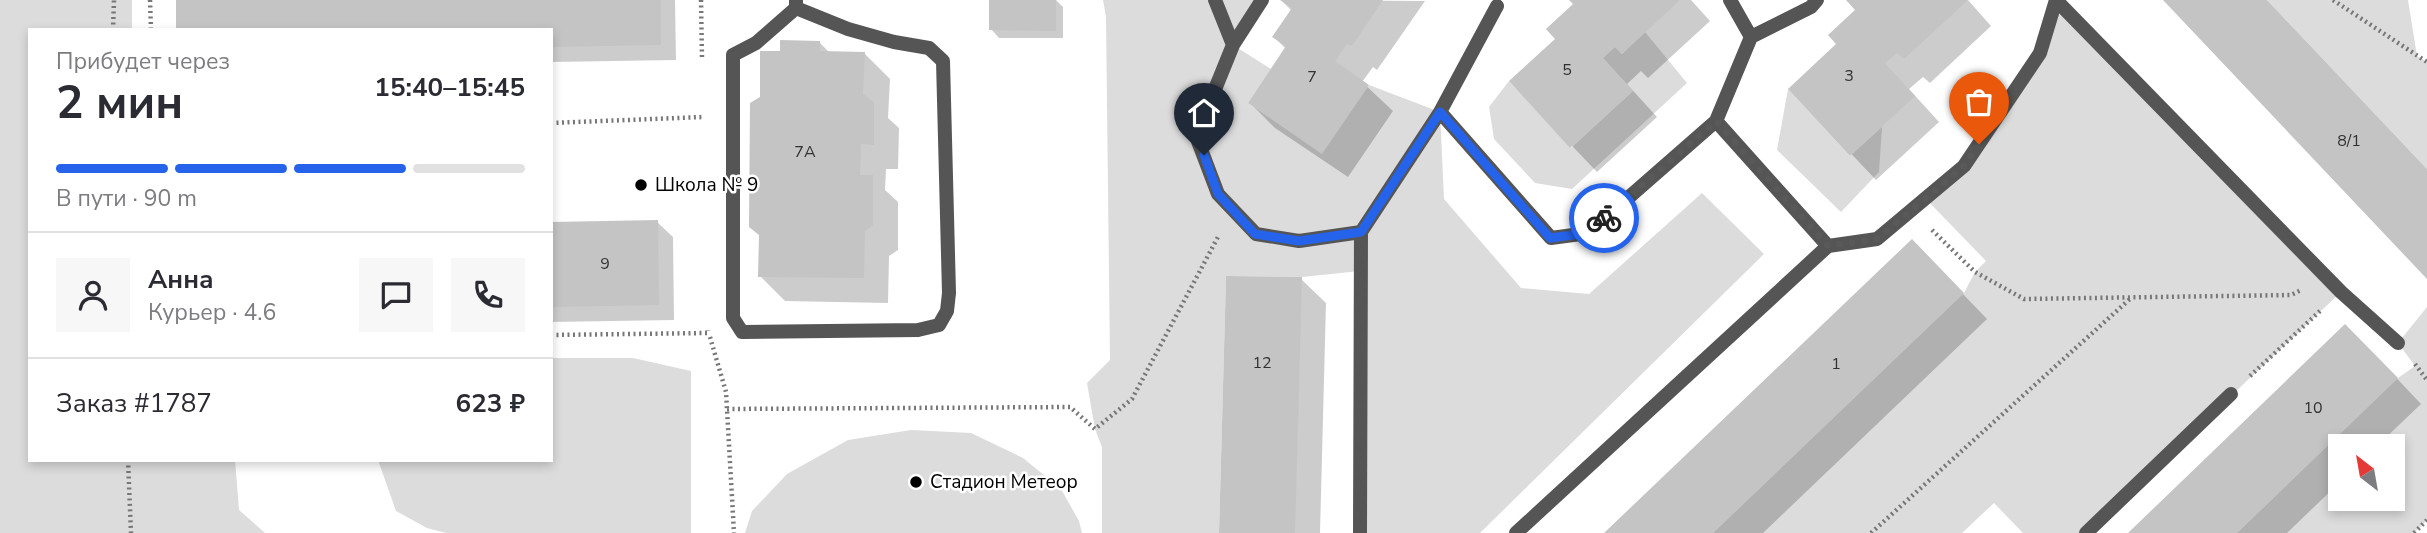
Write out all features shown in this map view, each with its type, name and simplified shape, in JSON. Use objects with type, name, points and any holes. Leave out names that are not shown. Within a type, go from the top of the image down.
[{"type":"lane","points":[[1215,0],[1233,45]]},
{"type":"lane","points":[[1262,0],[1233,45],[1196,136],[1218,194],[1255,234],[1299,241],[1361,232]]},
{"type":"lane","points":[[1730,0],[1751,37]]},
{"type":"lane","points":[[1440,112],[1550,238],[1588,233],[1716,121],[1751,37],[1811,7],[1817,0]]},
{"type":"lane","points":[[1516,533],[1828,246],[1877,239],[1964,166],[2040,53],[2056,0],[2326,277],[2398,343]]},
{"type":"lane","points":[[1360,533],[1361,232],[1440,112],[1497,2]]},
{"type":"lane","points":[[796,4],[848,29],[894,42],[929,48],[943,61],[949,293],[947,311],[939,326],[918,330],[742,332],[733,318],[733,55],[756,43],[796,4]]},
{"type":"lane","points":[[1716,121],[1828,246]]},
{"type":"lane","points":[[2086,533],[2231,394]]},
{"type":"path","points":[[113,28],[114,0]]},
{"type":"path","points":[[150,0],[150,28]]},
{"type":"path","points":[[701,0],[702,65]]},
{"type":"path","points":[[2333,0],[2427,62]]},
{"type":"path","points":[[703,104],[704,131]]},
{"type":"path","points":[[553,123],[703,117]]},
{"type":"path","points":[[727,409],[1070,407],[1095,429],[1132,399],[1233,210]]},
{"type":"path","points":[[1911,210],[1975,272],[2024,299],[2291,295],[2326,277]]},
{"type":"path","points":[[1871,533],[2132,298]]},
{"type":"path","points":[[2274,354],[2314,317]]},
{"type":"path","points":[[708,320],[708,333],[726,392],[734,533]]},
{"type":"path","points":[[553,335],[708,333]]},
{"type":"path","points":[[128,462],[131,533]]},
{"type":"path","points":[[2414,533],[2427,520]]},
{"type":"shaded area","points":[[0,0],[132,0],[132,28],[28,28],[28,462],[235,462],[239,510],[265,533],[0,533]]},
{"type":"shaded area","points":[[1103,0],[1262,0],[1233,45],[1271,69],[1248,103],[1322,153],[1369,85],[1440,112],[1444,199],[1521,288],[1589,294],[1702,193],[1764,254],[1480,533],[1360,533],[1360,271],[1302,277],[1226,276],[1219,533],[1102,533],[1102,447],[1095,429],[1087,383],[1110,360],[1106,17]]},
{"type":"shaded area","points":[[2056,0],[2341,292],[2086,533],[2023,533],[1994,503],[1962,533],[1713,533],[1964,293],[1975,272],[1986,261],[1925,198],[1964,166],[2040,53]]},
{"type":"shaded area","points":[[2267,0],[2408,0],[2417,56],[2427,62],[2427,169]]},
{"type":"shaded area","points":[[1645,32],[1687,83],[1572,189],[1535,183],[1494,139],[1489,107],[1509,81],[1571,148],[1633,91],[1603,58],[1615,47],[1622,54]]},
{"type":"shaded area","points":[[1788,89],[1850,156],[1882,127],[1879,172],[1841,212],[1777,150]]},
{"type":"shaded area","points":[[2427,307],[2427,520],[2414,533],[2237,533],[2328,445],[2328,511],[2405,511],[2405,434],[2340,434],[2398,378],[2415,366],[2398,343]]},
{"type":"shaded area","points":[[553,358],[633,358],[691,371],[691,533],[446,533],[427,528],[396,511],[379,462],[553,462]]},
{"type":"shaded area","name":"Стадион Метеор","points":[[911,430],[971,433],[1023,458],[1061,489],[1079,521],[1082,533],[745,533],[752,511],[787,474],[848,440]]},
{"type":"building","points":[[176,0],[661,0],[661,45],[553,47],[553,28],[176,28]]},
{"type":"building","points":[[989,0],[1056,0],[1056,31],[989,30]]},
{"type":"building","points":[[1280,0],[1383,0],[1352,46],[1347,44],[1335,61],[1369,85],[1322,154],[1248,103],[1286,46],[1272,37],[1292,8]]},
{"type":"building","points":[[1569,0],[1680,0],[1622,54],[1615,47],[1603,58],[1633,91],[1570,148],[1509,81],[1555,39],[1546,29],[1573,4]]},
{"type":"building","points":[[1846,0],[1968,0],[1904,59],[1897,53],[1885,63],[1915,96],[1850,156],[1788,89],[1836,44],[1828,35],[1855,10]]},
{"type":"building","points":[[2163,0],[2267,0],[2427,169],[2427,279]]},
{"type":"building","points":[[780,40],[820,41],[820,51],[865,52],[863,94],[874,102],[874,145],[861,144],[860,175],[873,175],[873,225],[865,231],[864,278],[758,277],[759,235],[749,227],[750,103],[760,97],[760,51],[780,51]]},
{"type":"building","points":[[658,220],[659,305],[553,307],[553,222]]},
{"type":"building","points":[[1912,239],[1964,293],[1713,533],[1604,533]]},
{"type":"building","points":[[1226,276],[1302,277],[1295,533],[1219,533]]},
{"type":"building","points":[[2345,324],[2398,378],[2340,434],[2328,434],[2328,445],[2237,533],[2128,533]]},
{"type":"way so far","points":[[1604,218],[1716,121],[1828,246],[1877,239],[1964,166],[1979,144]]},
{"type":"place","name":"Школа № 9","points":[[641,185]]},
{"type":"place","name":"Стадион Метеор","points":[[916,482]]},
{"type":"route","points":[[1204,155],[1218,194],[1255,234],[1299,241],[1361,232],[1440,112],[1550,238],[1588,233],[1604,218]]}]
